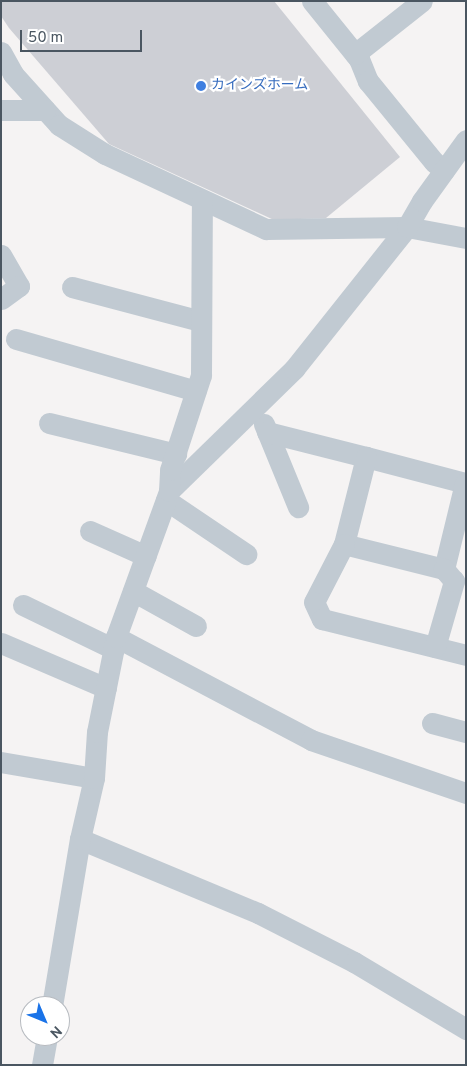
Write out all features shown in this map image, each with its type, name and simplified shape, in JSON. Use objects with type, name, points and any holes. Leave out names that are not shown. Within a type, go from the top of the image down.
[{"type":"street","points":[[312,1],[355,54],[368,81],[434,162],[444,170]]},
{"type":"street","points":[[355,54],[422,1]]},
{"type":"street","points":[[1,52],[13,74],[59,125],[105,154],[202,201],[266,229],[407,227],[466,238]]},
{"type":"street","points":[[1,110],[45,110]]},
{"type":"street","points":[[168,495],[294,370],[407,227],[422,201],[466,140]]},
{"type":"street","points":[[54,996],[80,839],[94,778],[97,732],[115,643],[132,591],[168,495],[170,470],[201,375],[202,201]]},
{"type":"street","points":[[1,255],[19,286],[1,299]]},
{"type":"street","points":[[72,287],[201,321]]},
{"type":"street","points":[[16,339],[196,392]]},
{"type":"street","points":[[257,407],[298,507]]},
{"type":"street","points":[[49,423],[176,454]]},
{"type":"street","points":[[267,432],[465,483],[453,557],[454,581],[435,647]]},
{"type":"street","points":[[366,457],[344,544],[314,602],[322,619],[466,655]]},
{"type":"street","points":[[168,495],[246,554]]},
{"type":"street","points":[[90,531],[146,556]]},
{"type":"street","points":[[344,544],[453,557]]},
{"type":"street","points":[[132,591],[196,626]]},
{"type":"street","points":[[23,605],[115,643],[311,740],[466,793]]},
{"type":"street","points":[[1,643],[106,688]]},
{"type":"street","points":[[432,723],[466,732]]},
{"type":"street","points":[[1,762],[94,778]]},
{"type":"street","points":[[80,839],[258,912],[354,962],[466,1029]]},
{"type":"street","points":[[42,1065],[45,1046]]},
{"type":"building","name":"カインズホーム","points":[[1,1],[274,1],[400,157],[326,218],[274,220],[109,144],[9,28],[1,16]]},
{"type":"place","name":"カインズホーム","points":[[201,86]]}]
